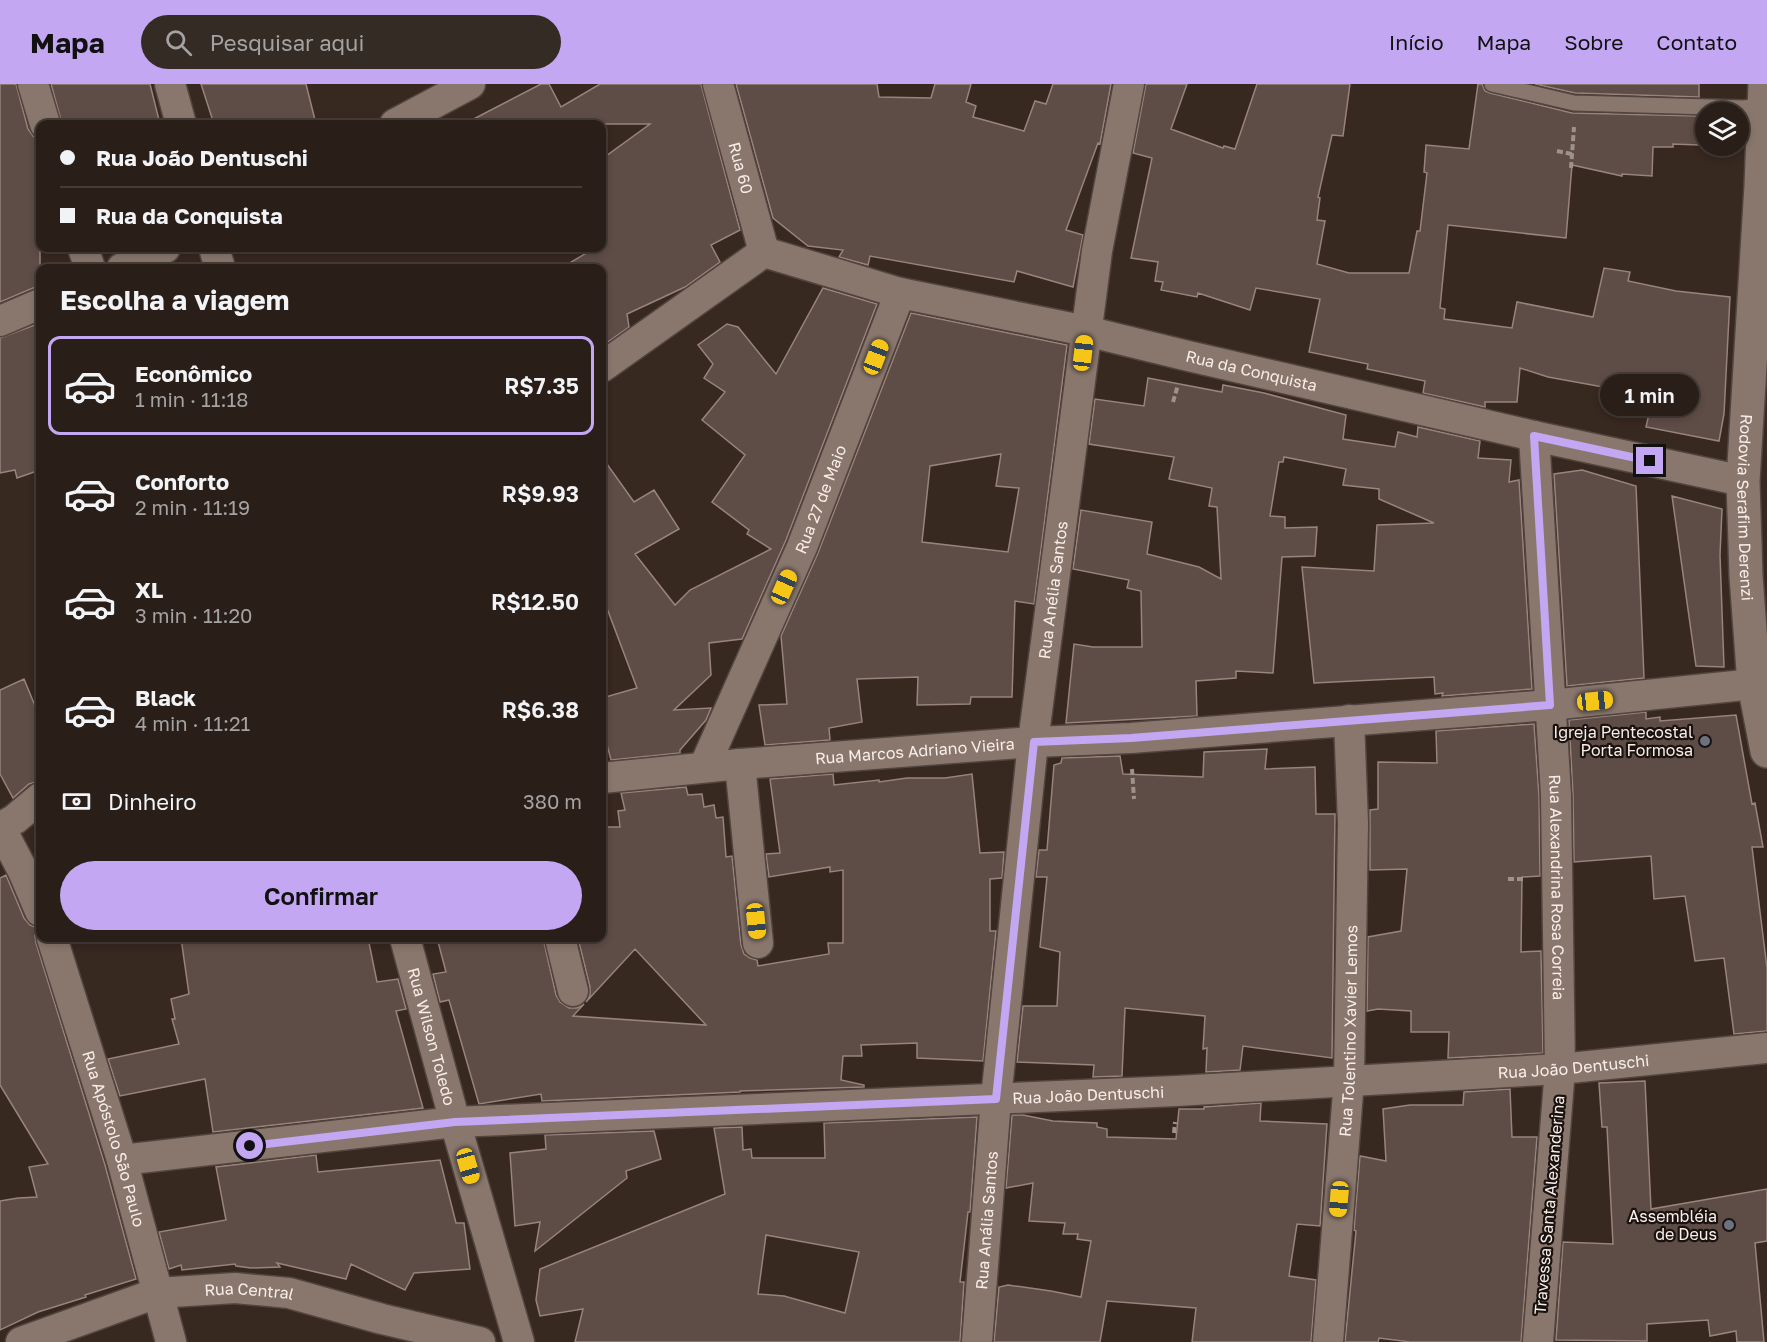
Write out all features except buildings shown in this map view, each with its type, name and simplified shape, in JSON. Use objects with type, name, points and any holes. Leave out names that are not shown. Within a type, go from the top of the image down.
[{"type":"main road","name":"Rodovia Serafim Derenzi","points":[[1764,95],[1761,186],[1743,480],[1746,576],[1754,684],[1767,751]]},
{"type":"street","points":[[33,84],[44,120]]},
{"type":"street","points":[[170,84],[180,120]]},
{"type":"street","points":[[402,120],[470,84]]},
{"type":"street","name":"Rua 60","points":[[718,84],[764,252]]},
{"type":"street","name":"Rua Anélia Santos","points":[[996,1099],[1034,742],[1096,251],[1129,84]]},
{"type":"street","points":[[131,264],[156,252]]},
{"type":"street","points":[[606,364],[764,252]]},
{"type":"street","name":"Rua da Conquista","points":[[764,252],[900,293],[1086,331],[1534,436],[1743,480]]},
{"type":"street","name":"Rua 27 de Maio","points":[[704,767],[801,547],[900,293]]},
{"type":"street","points":[[0,321],[36,306]]},
{"type":"street","points":[[1534,436],[1550,705]]},
{"type":"street","name":"Rua Marcos Adriano Vieira","points":[[606,778],[740,764],[1034,742],[1131,738],[1550,705],[1754,684]]},
{"type":"street","name":"Rua Alexandrina Rosa Correia","points":[[1550,705],[1558,876],[1560,1069]]},
{"type":"street","name":"Rua Tolentino Xavier Lemos","points":[[1328,1342],[1349,1080],[1353,823],[1349,720]]},
{"type":"street","points":[[740,764],[758,943]]},
{"type":"street","points":[[36,802],[11,824],[23,871],[36,902]]},
{"type":"street","name":"Rua Apóstolo São Paulo","points":[[53,942],[122,1160],[171,1342]]},
{"type":"street","name":"Rua Wilson Toledo","points":[[406,942],[455,1122],[519,1342]]},
{"type":"street","points":[[561,942],[573,991]]},
{"type":"street","name":"Rua João Dentuschi","points":[[122,1160],[455,1122],[1176,1091],[1560,1069],[1767,1048]]},
{"type":"street","name":"Travessa Santa Alexanderina","points":[[1538,1342],[1560,1069]]},
{"type":"street","name":"Rua Anália Santos","points":[[977,1342],[996,1099]]},
{"type":"street","name":"Rua Central","points":[[21,1342],[157,1293],[236,1288],[289,1293],[382,1319],[480,1342]]},
{"type":"lane","points":[[1492,84],[1574,103],[1743,108],[1764,95]]},
{"type":"path","points":[[1570,168],[1574,103]]},
{"type":"path","points":[[1557,151],[1572,154]]},
{"type":"place","name":"Igreja Pentecostal Porta Formosa","points":[[1705,741]]},
{"type":"place","name":"Assembléia de Deus","points":[[1729,1225]]},
{"type":"route","points":[[250,1146],[455,1122],[996,1099],[1034,742],[1131,738],[1550,705],[1534,436],[1650,461]]}]
